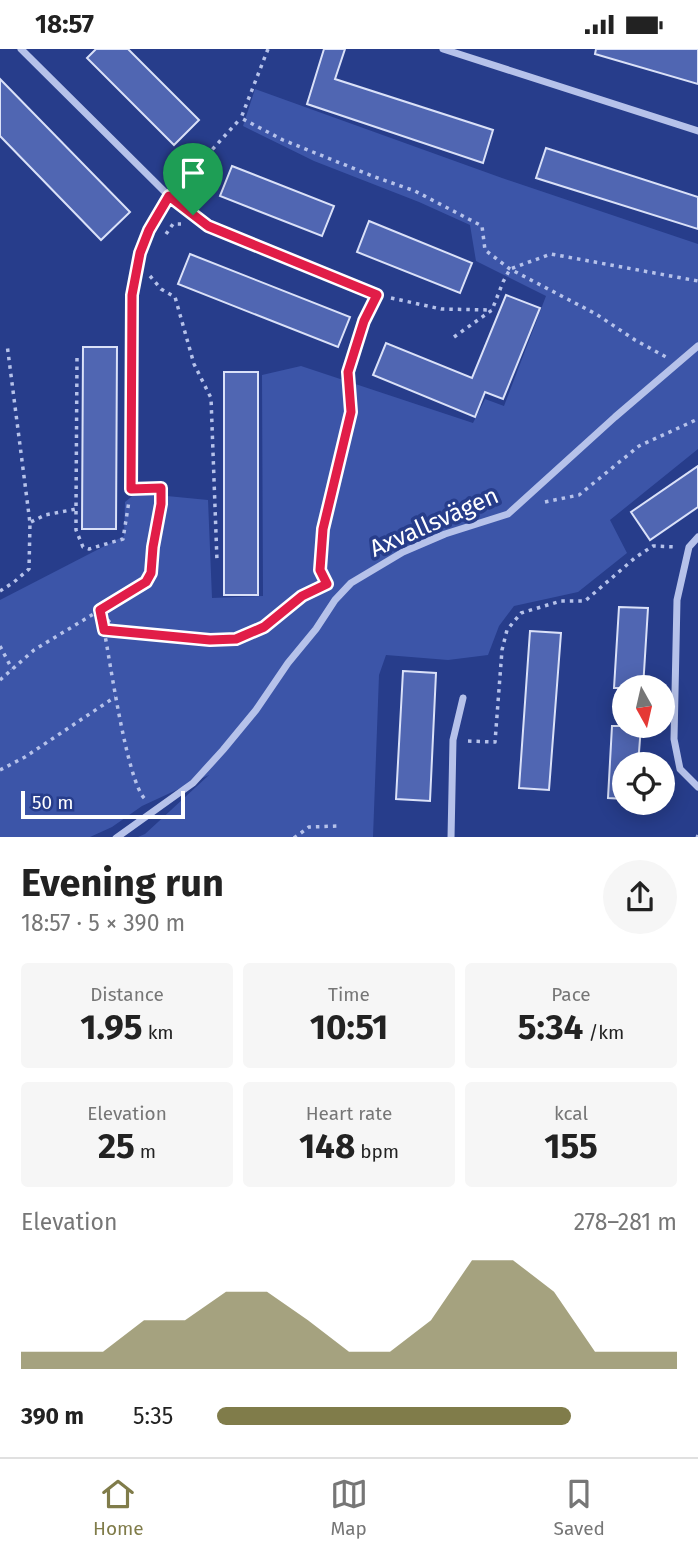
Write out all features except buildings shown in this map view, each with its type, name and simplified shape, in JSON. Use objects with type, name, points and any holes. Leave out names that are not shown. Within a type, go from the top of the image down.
[{"type":"street","points":[[21,49],[169,196],[208,226],[377,295]]},
{"type":"street","points":[[443,49],[698,131]]},
{"type":"street","points":[[131,486],[132,295],[140,253],[149,230],[169,196]]},
{"type":"street","name":"Axvallsvägen","points":[[117,837],[193,783],[256,709],[335,600],[351,583],[403,552],[445,534],[508,514],[698,345]]},
{"type":"street","points":[[698,537],[689,547],[677,600],[674,739],[680,769],[698,787]]},
{"type":"street","points":[[451,837],[453,740],[463,698]]},
{"type":"path","points":[[169,196],[241,118],[268,49]]},
{"type":"path","points":[[241,118],[283,140],[415,191],[482,226],[485,250],[510,269],[596,314],[677,363]]},
{"type":"path","points":[[160,241],[173,224],[184,224],[193,215]]},
{"type":"path","points":[[454,337],[492,310],[510,269],[551,254],[698,281]]},
{"type":"path","points":[[153,265],[150,277],[160,289],[175,297],[194,364],[211,398],[217,561]]},
{"type":"path","points":[[335,600],[320,570],[323,529],[351,412],[348,372],[364,321],[377,295],[441,309],[492,310]]},
{"type":"path","points":[[0,591],[29,569],[30,523],[6,344]]},
{"type":"path","points":[[0,680],[34,650],[146,582],[151,573],[161,488],[131,486],[123,539],[89,549],[83,547],[76,530],[77,358]]},
{"type":"path","points":[[515,507],[579,495],[639,446],[698,419]]},
{"type":"path","points":[[30,523],[45,515],[76,509]]},
{"type":"path","points":[[453,740],[495,742],[502,650],[507,631],[521,613],[561,601],[585,601],[636,557],[653,546],[689,547]]},
{"type":"path","points":[[104,630],[210,640],[236,639],[264,627],[302,596],[327,584]]},
{"type":"path","points":[[100,610],[132,773],[142,796],[158,809]]},
{"type":"path","points":[[100,610],[116,631]]},
{"type":"path","points":[[0,646],[12,670]]},
{"type":"path","points":[[0,770],[25,758],[115,697]]},
{"type":"path","points":[[295,837],[309,827],[338,826]]},
{"type":"shaded area","points":[[255,89],[502,178],[698,244],[698,449],[610,520],[627,553],[578,592],[514,606],[499,626],[488,655],[448,660],[386,655],[379,675],[373,837],[138,837],[145,834],[209,775],[142,806],[112,827],[90,837],[0,837],[0,600],[124,536],[125,502],[136,493],[208,500],[212,598],[263,596],[262,375],[301,366],[473,423],[485,399],[504,406],[546,296],[476,261],[470,225],[314,161],[243,126]]},
{"type":"route","points":[[169,196],[193,215],[208,226],[377,295],[364,321],[348,372],[351,412],[323,529],[320,570],[327,584],[302,596],[264,627],[236,639],[210,640],[104,630],[100,610],[146,582],[151,573],[161,504],[161,488],[131,489],[132,295],[140,253],[149,230],[169,196]]}]
